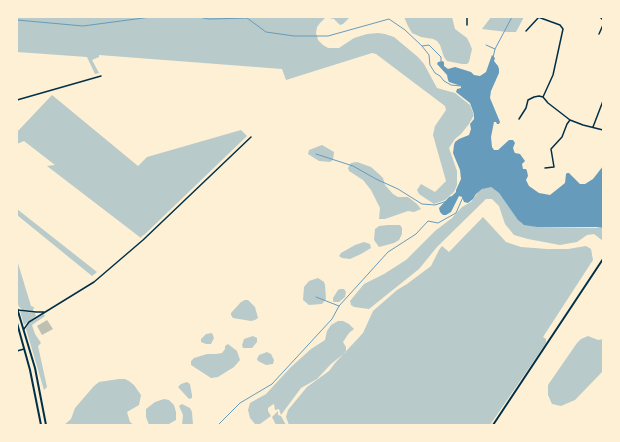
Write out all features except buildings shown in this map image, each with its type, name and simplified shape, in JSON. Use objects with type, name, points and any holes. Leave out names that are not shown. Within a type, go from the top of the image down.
[{"type":"main road","points":[[493,425],[603,259]]},
{"type":"main road","points":[[17,309],[35,368],[46,425]]},
{"type":"main road","points":[[17,323],[30,370],[41,425]]},
{"type":"main road","points":[[19,330],[24,329]]},
{"type":"main road","points":[[30,370],[35,368]]},
{"type":"street","points":[[467,17],[467,25]]},
{"type":"street","points":[[526,31],[539,17],[560,25],[563,29],[553,75],[543,97]]},
{"type":"street","points":[[600,17],[603,20]]},
{"type":"street","points":[[599,34],[603,25]]},
{"type":"street","points":[[17,100],[101,76]]},
{"type":"street","points":[[519,119],[526,108],[528,100],[537,96],[543,97],[548,103],[570,120],[603,130]]},
{"type":"street","points":[[593,128],[603,101]]},
{"type":"street","points":[[545,168],[554,167],[551,149],[562,137],[566,124],[570,120]]},
{"type":"street","points":[[24,329],[27,323],[94,282],[143,240],[250,137]]},
{"type":"street","points":[[17,309],[46,312]]},
{"type":"street","points":[[17,351],[24,349]]},
{"type":"shaded area","points":[[17,17],[350,17],[340,25],[334,19],[325,18],[317,27],[316,33],[318,40],[328,48],[339,48],[354,38],[367,34],[378,33],[394,37],[424,64],[437,88],[455,93],[470,105],[474,115],[469,124],[449,148],[457,171],[457,185],[454,192],[445,200],[434,204],[419,194],[417,190],[421,184],[435,192],[446,181],[433,135],[435,126],[446,110],[445,106],[376,54],[372,53],[286,80],[282,69],[99,55],[99,57],[92,60],[99,73],[95,74],[87,57],[17,52]]},
{"type":"shaded area","points":[[404,17],[452,17],[455,29],[467,38],[472,49],[469,62],[467,64],[462,64],[447,61],[437,41],[412,33]]},
{"type":"shaded area","points":[[491,17],[524,17],[516,32],[482,29]]},
{"type":"shaded area","points":[[52,95],[138,166],[147,157],[241,130],[247,136],[141,238],[47,166],[55,165],[24,141],[17,144],[17,132]]},
{"type":"shaded area","points":[[322,145],[334,152],[333,160],[330,162],[319,161],[308,154],[309,150]]},
{"type":"shaded area","points":[[357,162],[371,167],[380,175],[383,178],[385,185],[393,194],[398,197],[408,197],[421,209],[414,212],[408,211],[385,219],[379,219],[380,208],[371,190],[363,180],[349,171],[348,168],[351,163]]},
{"type":"shaded area","points":[[485,187],[491,187],[499,193],[521,223],[537,227],[603,228],[603,241],[594,234],[587,235],[577,242],[560,245],[514,235],[505,224],[499,206],[492,199],[486,199],[437,247],[419,269],[369,309],[354,307],[351,305],[350,301],[364,284],[384,274],[406,260],[435,231],[452,218],[462,207],[471,202],[479,191]]},
{"type":"shaded area","points":[[17,209],[97,272],[92,276],[17,215]]},
{"type":"shaded area","points":[[483,217],[506,242],[521,247],[547,249],[568,249],[586,246],[591,249],[593,260],[543,337],[546,339],[546,343],[490,425],[289,425],[286,417],[288,410],[307,387],[329,371],[363,333],[373,311],[397,290],[431,266],[442,246],[449,252]]},
{"type":"shaded area","points":[[400,225],[402,228],[402,234],[399,240],[394,243],[379,247],[374,240],[375,229],[379,226]]},
{"type":"shaded area","points":[[364,242],[370,244],[371,248],[350,259],[339,256],[341,253],[355,245]]},
{"type":"shaded area","points":[[17,260],[31,306],[34,307],[33,311],[23,310],[19,307],[17,301]]},
{"type":"shaded area","points":[[318,278],[324,282],[326,299],[322,304],[309,305],[303,300],[304,287],[309,281]]},
{"type":"shaded area","points":[[340,289],[344,289],[346,292],[345,297],[339,302],[334,302],[333,298]]},
{"type":"shaded area","points":[[248,300],[255,307],[258,318],[255,320],[251,321],[233,318],[231,315],[231,313],[241,302]]},
{"type":"shaded area","points":[[20,311],[35,313],[36,316],[24,325]]},
{"type":"shaded area","points":[[44,314],[45,316],[32,325],[35,334],[41,343],[38,346],[47,387],[44,390],[26,329],[29,323]]},
{"type":"shaded area","points":[[338,321],[343,321],[349,324],[354,329],[349,333],[343,342],[346,347],[346,352],[331,364],[317,379],[301,388],[281,415],[279,409],[275,410],[274,404],[268,408],[271,416],[260,424],[255,424],[250,418],[248,410],[250,403],[266,394],[291,367],[311,349],[325,340],[327,331],[331,325]]},
{"type":"shaded area","points":[[212,333],[214,338],[211,344],[201,342],[201,339],[206,334]]},
{"type":"shaded area","points":[[253,336],[257,338],[257,342],[252,348],[243,348],[242,345],[244,339]]},
{"type":"shaded area","points":[[588,336],[598,340],[603,339],[603,371],[575,400],[561,406],[552,404],[548,395],[548,385],[577,343],[581,339]]},
{"type":"shaded area","points":[[228,344],[237,351],[240,360],[234,367],[218,377],[211,378],[191,365],[191,361],[194,358],[207,354],[222,353],[225,346]]},
{"type":"shaded area","points":[[267,352],[271,354],[274,360],[273,364],[266,365],[257,359],[259,355]]},
{"type":"shaded area","points":[[119,379],[129,381],[141,395],[139,405],[127,412],[130,422],[134,425],[64,425],[71,419],[75,408],[94,386],[99,382]]},
{"type":"shaded area","points":[[187,382],[190,384],[192,395],[192,398],[189,399],[178,387]]},
{"type":"shaded area","points":[[164,399],[169,400],[174,405],[176,420],[167,425],[149,425],[146,417],[146,409],[155,402]]},
{"type":"shaded area","points":[[182,404],[190,408],[192,412],[193,425],[182,425],[183,415],[179,406]]},
{"type":"shaded area","points":[[278,411],[278,415],[281,416],[286,425],[276,425],[272,417]]},
{"type":"water","points":[[492,55],[495,58],[494,61],[498,66],[499,73],[491,91],[490,98],[500,122],[497,124],[494,122],[491,137],[492,147],[494,150],[498,150],[509,140],[513,140],[515,143],[513,148],[515,153],[520,154],[525,161],[522,164],[523,169],[526,169],[527,171],[528,176],[526,180],[529,186],[539,193],[550,195],[565,183],[567,173],[569,173],[580,184],[585,184],[593,179],[603,166],[603,228],[537,227],[524,225],[518,220],[499,193],[491,187],[482,189],[468,203],[464,202],[462,197],[459,196],[451,212],[443,215],[440,212],[439,208],[456,192],[461,179],[460,170],[453,153],[454,145],[459,139],[469,135],[471,129],[470,124],[474,119],[474,114],[470,103],[456,92],[457,89],[461,88],[461,86],[449,82],[447,75],[437,64],[438,62],[442,61],[444,62],[444,66],[448,69],[455,67],[480,76],[486,72]]},
{"type":"waterway","points":[[17,20],[83,26],[151,17]]},
{"type":"waterway","points":[[198,17],[209,19],[247,18],[266,32],[294,36],[328,36],[389,19],[405,30],[422,46],[429,45],[441,57],[441,61]]},
{"type":"waterway","points":[[493,58],[495,49],[512,17]]},
{"type":"waterway","points":[[486,45],[495,49]]},
{"type":"waterway","points":[[422,46],[429,55],[430,65],[435,73],[451,85],[461,86]]},
{"type":"waterway","points":[[316,154],[353,166],[398,189],[422,204],[435,205],[447,201]]},
{"type":"waterway","points":[[218,425],[240,403],[272,384],[332,319],[339,306],[388,252],[416,234],[428,221],[438,223],[456,213],[463,197]]},
{"type":"waterway","points":[[316,297],[339,306]]}]
